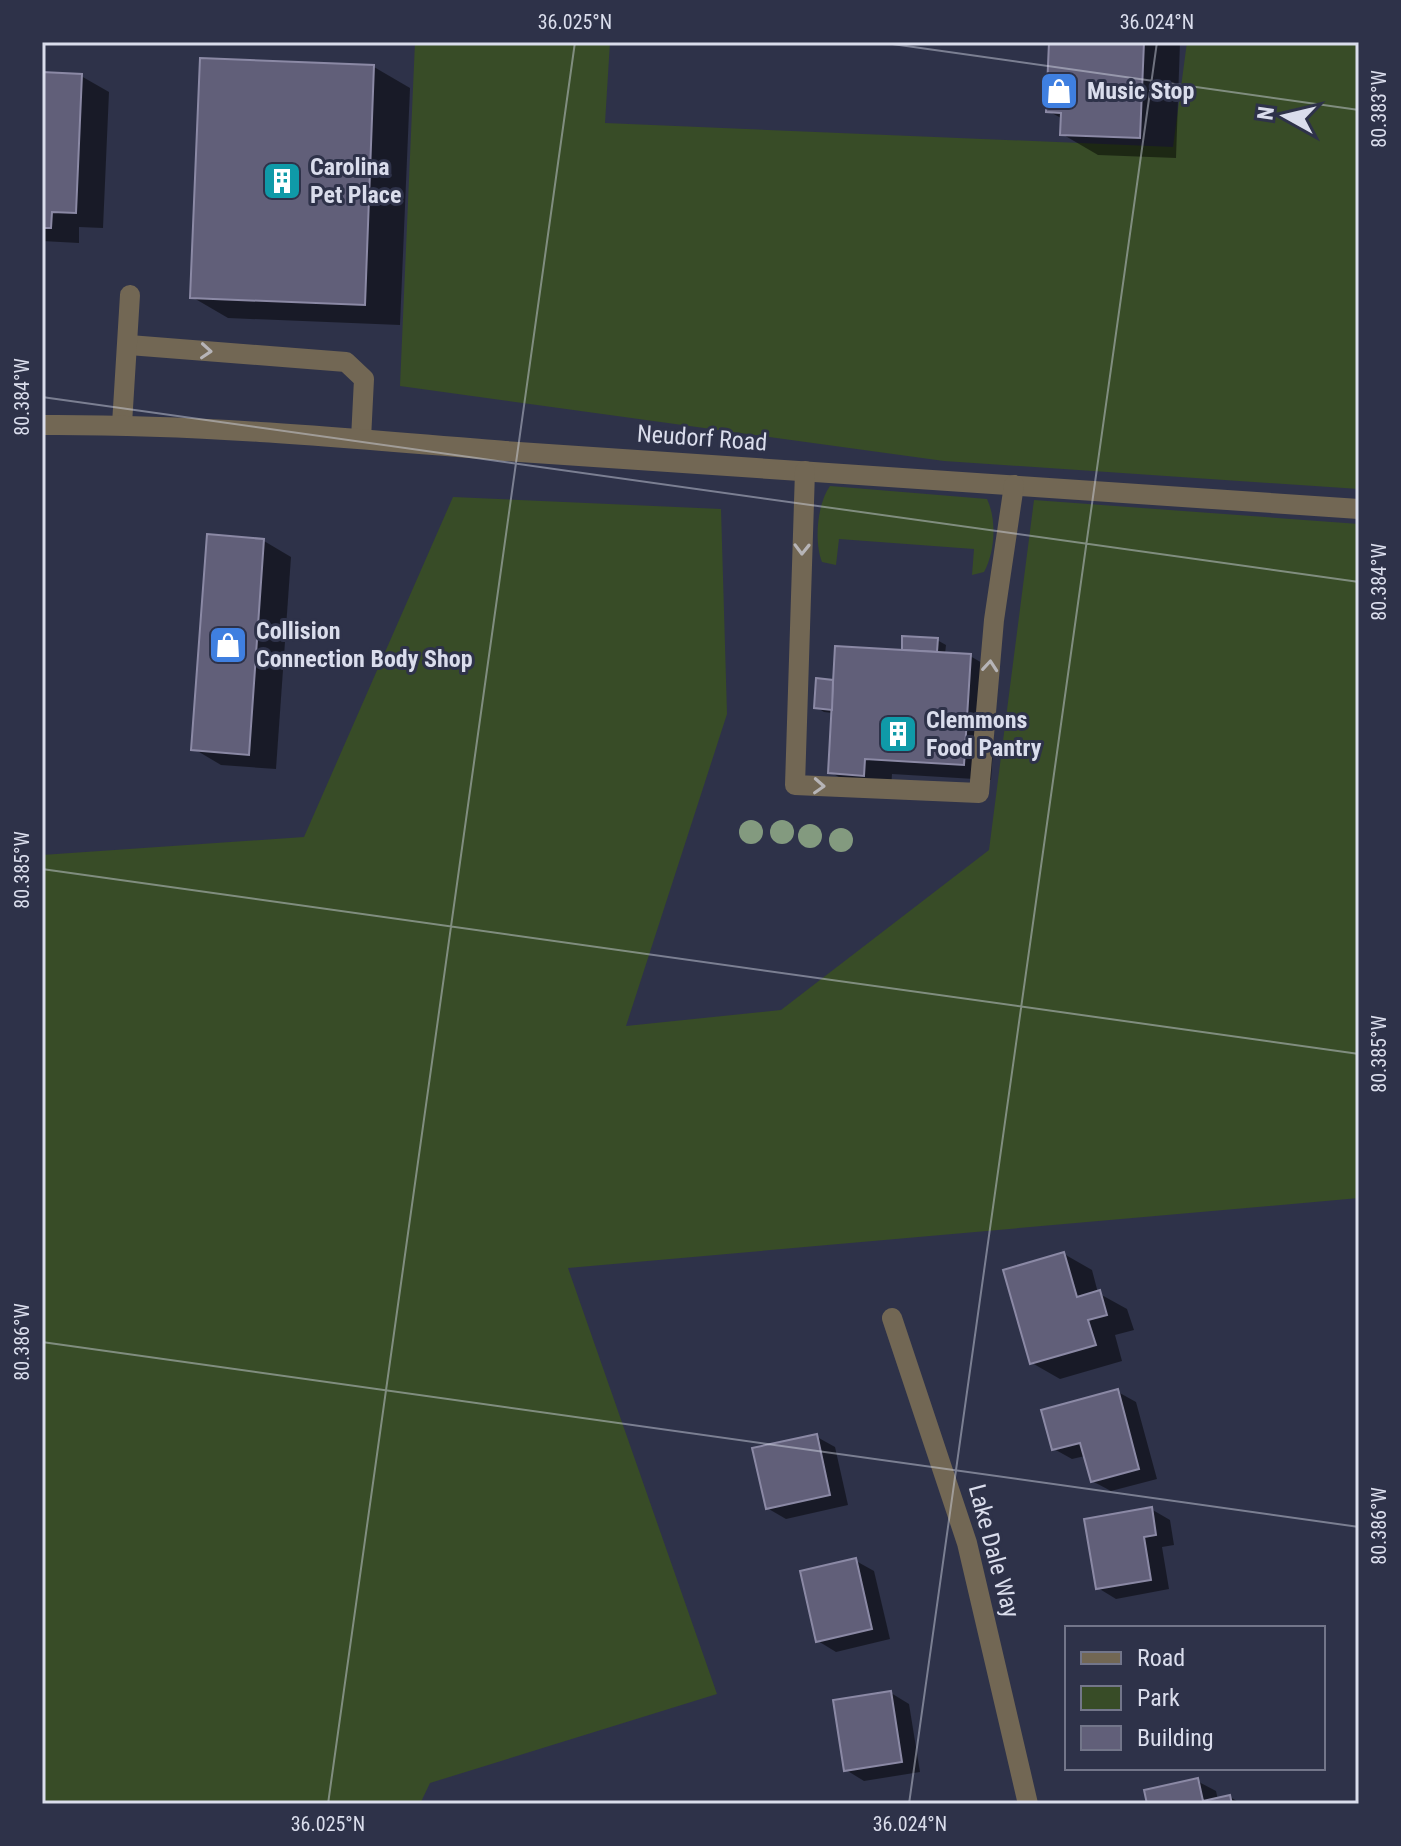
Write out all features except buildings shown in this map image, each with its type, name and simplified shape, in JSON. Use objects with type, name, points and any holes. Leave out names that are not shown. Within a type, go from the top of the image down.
[{"type":"street","points":[[122,424],[130,295]]},
{"type":"street","points":[[129,345],[346,362],[364,379],[361,439]]},
{"type":"street","name":"Neudorf Road","points":[[42,425],[122,424],[361,439],[1359,509]]},
{"type":"street","points":[[805,471],[795,785],[979,793],[994,620],[1014,485]]},
{"type":"street","name":"Lake Dale Way","points":[[892,1318],[967,1543],[1028,1804]]},
{"type":"green space","points":[[415,42],[610,42],[605,123],[1173,147],[1187,42],[1359,42],[1359,489],[944,461],[400,386]]},
{"type":"green space","points":[[830,486],[987,499],[993,536],[991,555],[984,572],[972,575],[974,549],[839,539],[836,565],[822,562],[818,523]]},
{"type":"green space","points":[[453,497],[721,509],[727,714],[626,1026],[781,1010],[989,850],[1034,500],[1359,524],[1359,1198],[568,1268],[717,1694],[430,1783],[420,1804],[42,1804],[42,855],[304,837]]},
{"type":"place","name":"Music Stop","points":[[1059,91]]},
{"type":"place","name":"Carolina Pet Place","points":[[282,181]]},
{"type":"place","name":"Collision Connection Body Shop","points":[[228,645]]},
{"type":"place","name":"Clemmons Food Pantry","points":[[898,734]]}]
